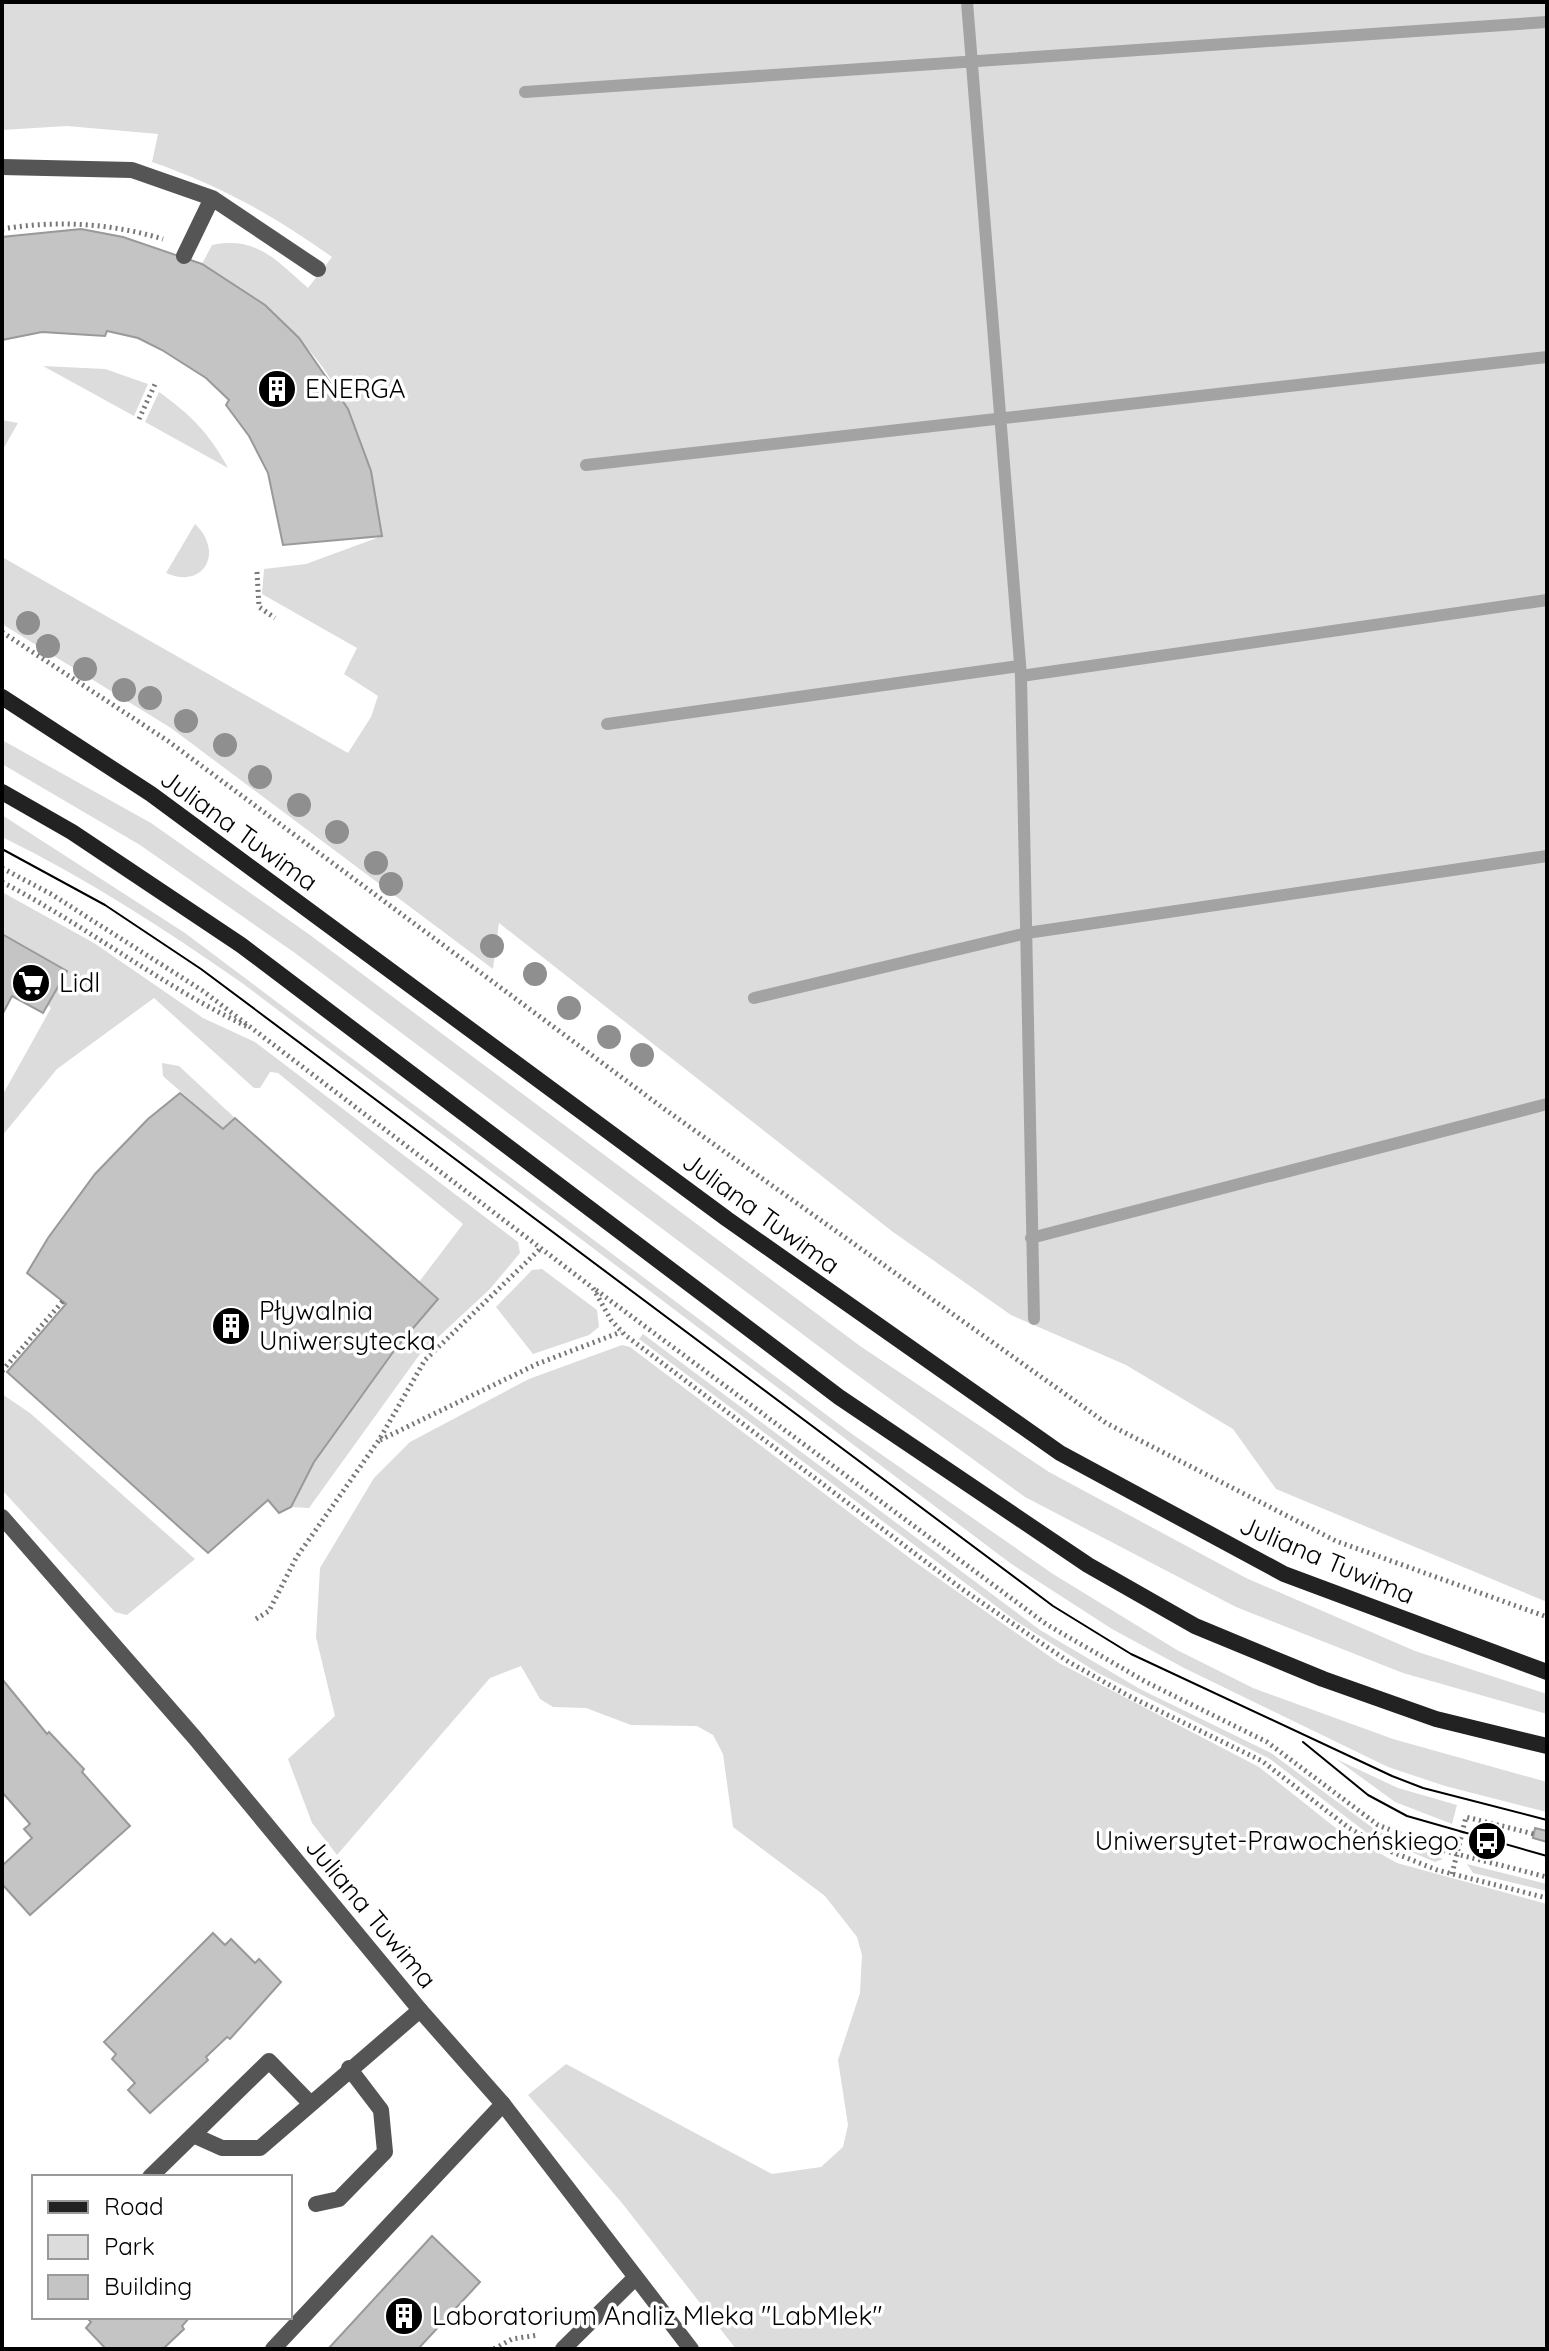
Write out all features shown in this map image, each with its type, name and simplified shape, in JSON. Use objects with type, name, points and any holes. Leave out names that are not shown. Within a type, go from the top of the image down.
[{"type":"main road","name":"Juliana Tuwima","points":[[2,697],[151,794],[727,1219],[1060,1453],[1284,1574],[1547,1672]]},
{"type":"main road","points":[[2,792],[72,832],[241,945],[839,1397],[1088,1565],[1195,1626],[1323,1679],[1436,1719],[1547,1746]]},
{"type":"street","points":[[2,167],[132,170],[212,198],[318,269]]},
{"type":"street","points":[[184,256],[212,198]]},
{"type":"street","name":"Juliana Tuwima","points":[[2,1517],[195,1738],[420,2010],[503,2104],[634,2279],[691,2349]]},
{"type":"street","points":[[193,2135],[222,2148],[260,2148],[349,2068],[420,2010]]},
{"type":"street","points":[[152,2175],[269,2061],[310,2103]]},
{"type":"street","points":[[316,2204],[339,2199],[385,2152],[381,2110],[349,2068]]},
{"type":"street","points":[[273,2349],[503,2104]]},
{"type":"street","points":[[563,2349],[634,2279]]},
{"type":"path","points":[[2,229],[44,222],[124,227],[164,239]]},
{"type":"path","points":[[139,419],[156,382]]},
{"type":"path","points":[[257,572],[259,607],[275,618]]},
{"type":"path","points":[[2,632],[168,741],[676,1118],[1106,1423],[1336,1541],[1547,1617]]},
{"type":"path","points":[[2,868],[162,963],[260,1033],[593,1288],[1046,1624],[1146,1682],[1267,1742],[1378,1825],[1415,1842],[1547,1877]]},
{"type":"path","points":[[2,882],[127,955],[196,1002],[260,1033]]},
{"type":"path","points":[[256,1619],[269,1611],[296,1558],[379,1440],[425,1360],[541,1248]]},
{"type":"path","points":[[593,1288],[621,1332],[962,1589],[1045,1647],[1120,1692],[1262,1761],[1369,1840],[1407,1859],[1452,1874],[1547,1898]]},
{"type":"path","points":[[2,1371],[63,1301]]},
{"type":"path","points":[[379,1440],[537,1364],[621,1332]]},
{"type":"path","points":[[1452,1874],[1466,1817],[1534,1834]]},
{"type":"path","points":[[494,2349],[512,2339],[546,2333]]},
{"type":"green space","points":[[2,2],[1547,2],[1547,1602],[1276,1489],[1233,1429],[1126,1365],[1011,1315],[893,1232],[499,923],[493,969],[171,728],[2,624],[2,557],[348,753],[371,717],[378,696],[344,674],[357,648],[262,594],[264,569],[306,564],[382,536],[374,488],[347,409],[305,345],[242,290],[202,264],[212,245],[241,244],[265,253],[308,288],[332,257],[246,203],[152,162],[158,134],[67,126],[2,130]]},
{"type":"green space","points":[[43,366],[105,369],[148,384],[134,416]]},
{"type":"green space","points":[[159,392],[198,426],[228,468],[145,422]]},
{"type":"green space","points":[[2,420],[18,423],[2,451]]},
{"type":"green space","points":[[195,524],[208,545],[206,565],[191,576],[166,573]]},
{"type":"green space","points":[[2,740],[151,823],[310,935],[860,1346],[1049,1472],[1246,1578],[1415,1651],[1547,1694],[1547,1714],[1403,1673],[1236,1607],[1025,1497],[845,1366],[295,953],[140,845],[2,764]]},
{"type":"green space","points":[[2,815],[185,933],[852,1434],[1053,1574],[1177,1650],[1253,1688],[1393,1739],[1547,1782],[1547,1812],[1445,1786],[1388,1767],[1184,1668],[1112,1629],[1010,1563],[242,983],[125,905],[2,837]]},
{"type":"green space","points":[[2,892],[94,943],[203,1018],[255,1042],[518,1242],[520,1253],[490,1289],[420,1354],[309,1508],[291,1507],[314,1462],[396,1348],[437,1300],[419,1282],[463,1224],[278,1073],[270,1072],[260,1088],[254,1088],[154,998],[57,1069],[2,1136],[2,1096],[51,1008],[48,1005],[67,971],[2,934]]},
{"type":"green space","points":[[162,1063],[179,1066],[235,1118],[223,1129],[163,1076]]},
{"type":"green space","points":[[542,1269],[597,1310],[599,1327],[589,1335],[533,1354],[496,1307],[532,1270]]},
{"type":"green space","points":[[643,1334],[1040,1630],[1140,1689],[1271,1753],[1377,1831],[1443,1859],[1435,1862],[1367,1833],[1270,1759],[1098,1673],[1016,1621],[639,1339]]},
{"type":"green space","points":[[622,1345],[630,1347],[915,1562],[1059,1663],[1259,1767],[1337,1829],[1397,1863],[1547,1904],[1547,2349],[736,2349],[622,2203],[528,2095],[566,2064],[772,2174],[821,2167],[843,2147],[848,2125],[838,2060],[860,1993],[862,1955],[857,1937],[825,1896],[733,1827],[723,1754],[713,1735],[697,1726],[631,1725],[586,1708],[553,1707],[540,1699],[521,1666],[490,1678],[337,1855],[312,1823],[288,1759],[335,1716],[316,1637],[320,1568],[374,1478],[410,1442],[529,1379]]},
{"type":"green space","points":[[2,1394],[30,1413],[195,1559],[127,1615],[115,1612],[2,1490]]},
{"type":"green space","points":[[1336,1759],[1398,1788],[1457,1805],[1452,1824],[1395,1802]]},
{"type":"green space","points":[[1467,1864],[1547,1884],[1547,1891],[1473,1873]]},
{"type":"building","name":"ENERGA","points":[[81,229],[123,237],[202,264],[265,305],[299,338],[348,409],[371,471],[382,536],[283,545],[268,473],[249,436],[226,405],[229,400],[206,378],[162,350],[138,338],[107,331],[105,336],[42,332],[2,340],[2,237]]},
{"type":"building","name":"Lidl","points":[[2,934],[67,971],[43,1013],[12,996],[2,1015]]},
{"type":"building","name":"Pływalnia Uniwersytecka","points":[[180,1093],[223,1129],[235,1118],[438,1299],[396,1348],[314,1462],[291,1507],[279,1513],[268,1500],[208,1553],[7,1372],[66,1304],[27,1273],[48,1238],[95,1174],[148,1119]]},
{"type":"building","points":[[2,1679],[47,1734],[49,1732],[84,1769],[82,1772],[130,1826],[30,1915],[2,1884],[2,1866],[32,1838],[24,1829],[30,1824],[2,1792]]},
{"type":"building","points":[[1535,1828],[1547,1831],[1547,1842],[1533,1838]]},
{"type":"building","points":[[213,1933],[225,1945],[231,1939],[255,1963],[259,1959],[281,1982],[230,2039],[227,2037],[206,2057],[208,2060],[150,2113],[128,2090],[135,2083],[112,2059],[116,2054],[104,2042]]},
{"type":"building","name":"Laboratorium Analiz Mleka \"LabMlek\"","points":[[432,2236],[480,2282],[418,2349],[328,2349]]},
{"type":"building","points":[[88,2319],[188,2319],[182,2326],[184,2329],[163,2349],[106,2349],[86,2328],[91,2322]]},
{"type":"waterway","points":[[967,2],[1021,676],[1034,1319]]},
{"type":"waterway","points":[[525,92],[1547,22]]},
{"type":"waterway","points":[[586,465],[1547,357]]},
{"type":"waterway","points":[[1021,676],[1547,600]]},
{"type":"waterway","points":[[607,724],[1019,666]]},
{"type":"waterway","points":[[754,998],[1027,933],[1547,856]]},
{"type":"waterway","points":[[1031,1238],[1547,1104]]},
{"type":"tram line","points":[[2,849],[105,905],[201,969],[1053,1606],[1131,1654],[1392,1776],[1423,1788],[1547,1820]]},
{"type":"tram line","points":[[1303,1742],[1368,1795],[1407,1816],[1547,1856]]},
{"type":"place","name":"ENERGA","points":[[277,389]]},
{"type":"place","name":"Lidl","points":[[31,983]]},
{"type":"place","name":"Pływalnia Uniwersytecka","points":[[231,1326]]},
{"type":"place","name":"Uniwersytet-Prawocheńskiego","points":[[1487,1841]]},
{"type":"place","name":"Laboratorium Analiz Mleka \"LabMlek\"","points":[[404,2316]]}]
